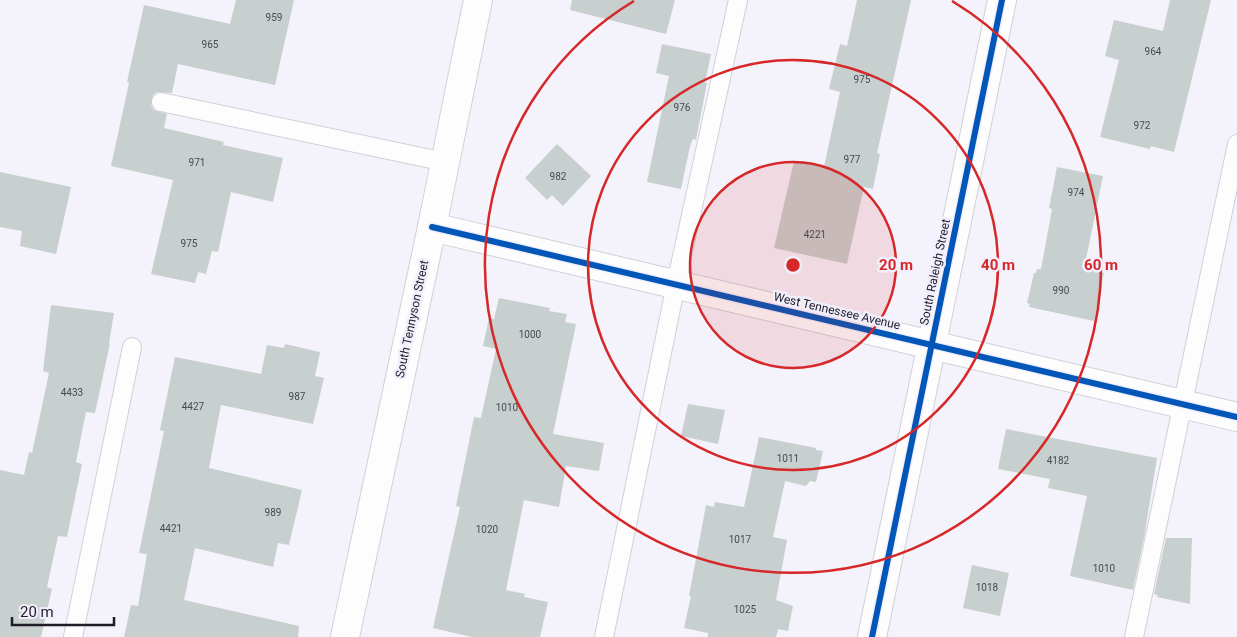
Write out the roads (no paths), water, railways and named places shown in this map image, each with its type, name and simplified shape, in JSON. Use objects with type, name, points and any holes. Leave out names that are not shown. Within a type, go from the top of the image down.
[{"type":"street","name":"South Tennyson Street","points":[[345,637],[478,0]]},
{"type":"street","name":"South Raleigh Street","points":[[872,637],[1002,0]]},
{"type":"street","name":"West Tennessee Avenue","points":[[432,227],[1237,417]]},
{"type":"lane","points":[[604,637],[676,284],[738,0]]},
{"type":"lane","points":[[161,102],[445,162]]},
{"type":"lane","points":[[1134,637],[1237,144]]},
{"type":"lane","points":[[73,637],[132,347]]}]
